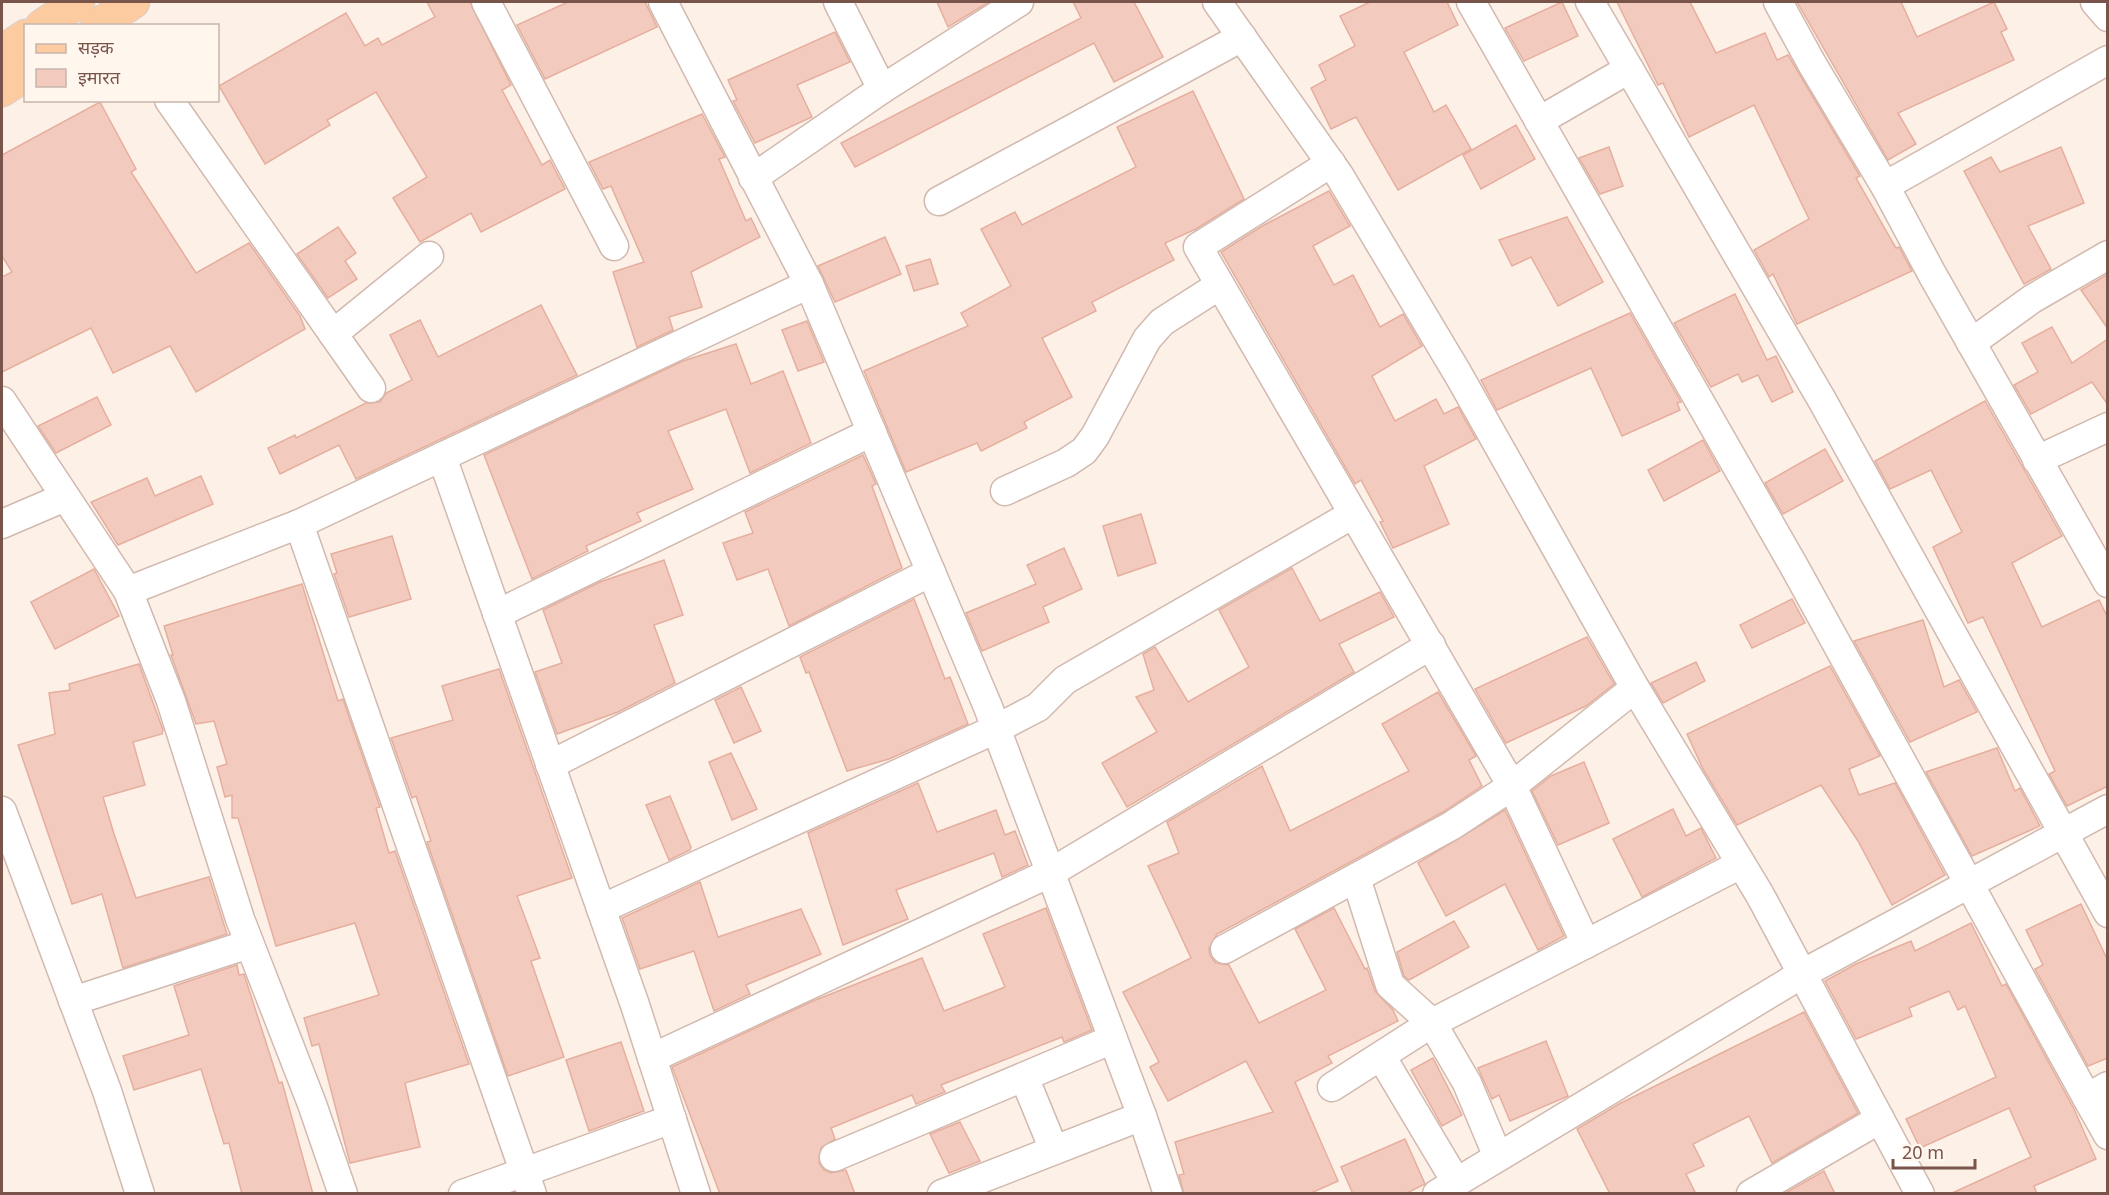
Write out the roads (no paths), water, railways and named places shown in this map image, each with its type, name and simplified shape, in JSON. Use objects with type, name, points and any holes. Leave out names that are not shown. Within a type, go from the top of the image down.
[{"type":"main road","points":[[45,24],[78,2]]},
{"type":"main road","points":[[2,52],[24,37]]},
{"type":"main road","points":[[2,90],[24,75]]},
{"type":"street","points":[[486,2],[614,246]]},
{"type":"street","points":[[663,2],[809,284],[872,432],[996,729],[1143,1116],[1168,1194]]},
{"type":"street","points":[[838,2],[882,89]]},
{"type":"street","points":[[753,178],[882,89],[1017,2]]},
{"type":"street","points":[[1217,2],[1331,163],[1458,374],[1635,688],[1741,864],[1920,1194]]},
{"type":"street","points":[[1471,2],[1795,568],[1969,884],[2097,1092],[2108,1135]]},
{"type":"street","points":[[1590,2],[1822,400],[2108,913]]},
{"type":"street","points":[[1778,2],[1885,186],[1971,343],[2108,583]]},
{"type":"street","points":[[2095,2],[2108,17]]},
{"type":"street","points":[[939,201],[1242,37]]},
{"type":"street","points":[[1885,186],[2108,60]]},
{"type":"street","points":[[1539,121],[1629,69]]},
{"type":"street","points":[[169,102],[371,388]]},
{"type":"street","points":[[1331,163],[1198,247],[1512,786],[1586,944]]},
{"type":"street","points":[[1971,343],[2032,299],[2108,255]]},
{"type":"street","points":[[333,334],[429,256]]},
{"type":"street","points":[[128,591],[299,524],[809,284]]},
{"type":"street","points":[[1005,491],[1066,463],[1084,451],[1095,436],[1148,339],[1162,322],[1220,285]]},
{"type":"street","points":[[2,401],[128,591],[171,701],[249,944],[312,1104],[343,1194]]},
{"type":"street","points":[[2037,460],[2108,427]]},
{"type":"street","points":[[497,614],[872,432]]},
{"type":"street","points":[[442,457],[601,909],[696,1194]]},
{"type":"street","points":[[2,524],[65,497]]},
{"type":"street","points":[[601,909],[996,729],[1038,707],[1065,680],[1353,514]]},
{"type":"street","points":[[299,524],[528,1182]]},
{"type":"street","points":[[550,765],[931,572]]},
{"type":"street","points":[[652,1058],[1050,873],[1431,645]]},
{"type":"street","points":[[1225,949],[1451,826],[1512,786],[1635,688]]},
{"type":"street","points":[[1381,1056],[1446,1187],[1802,974],[2108,809]]},
{"type":"street","points":[[2,811],[107,1091],[140,1194]]},
{"type":"street","points":[[1332,1088],[1432,1023],[1741,864]]},
{"type":"street","points":[[1356,878],[1390,985],[1432,1023],[1467,1083],[1498,1157]]},
{"type":"street","points":[[73,1001],[249,944]]},
{"type":"street","points":[[834,1157],[1113,1039]]},
{"type":"street","points":[[1024,1077],[1054,1150]]},
{"type":"street","points":[[942,1194],[1143,1116]]},
{"type":"street","points":[[464,1194],[528,1182],[672,1119]]},
{"type":"street","points":[[1751,1194],[1880,1119]]}]
